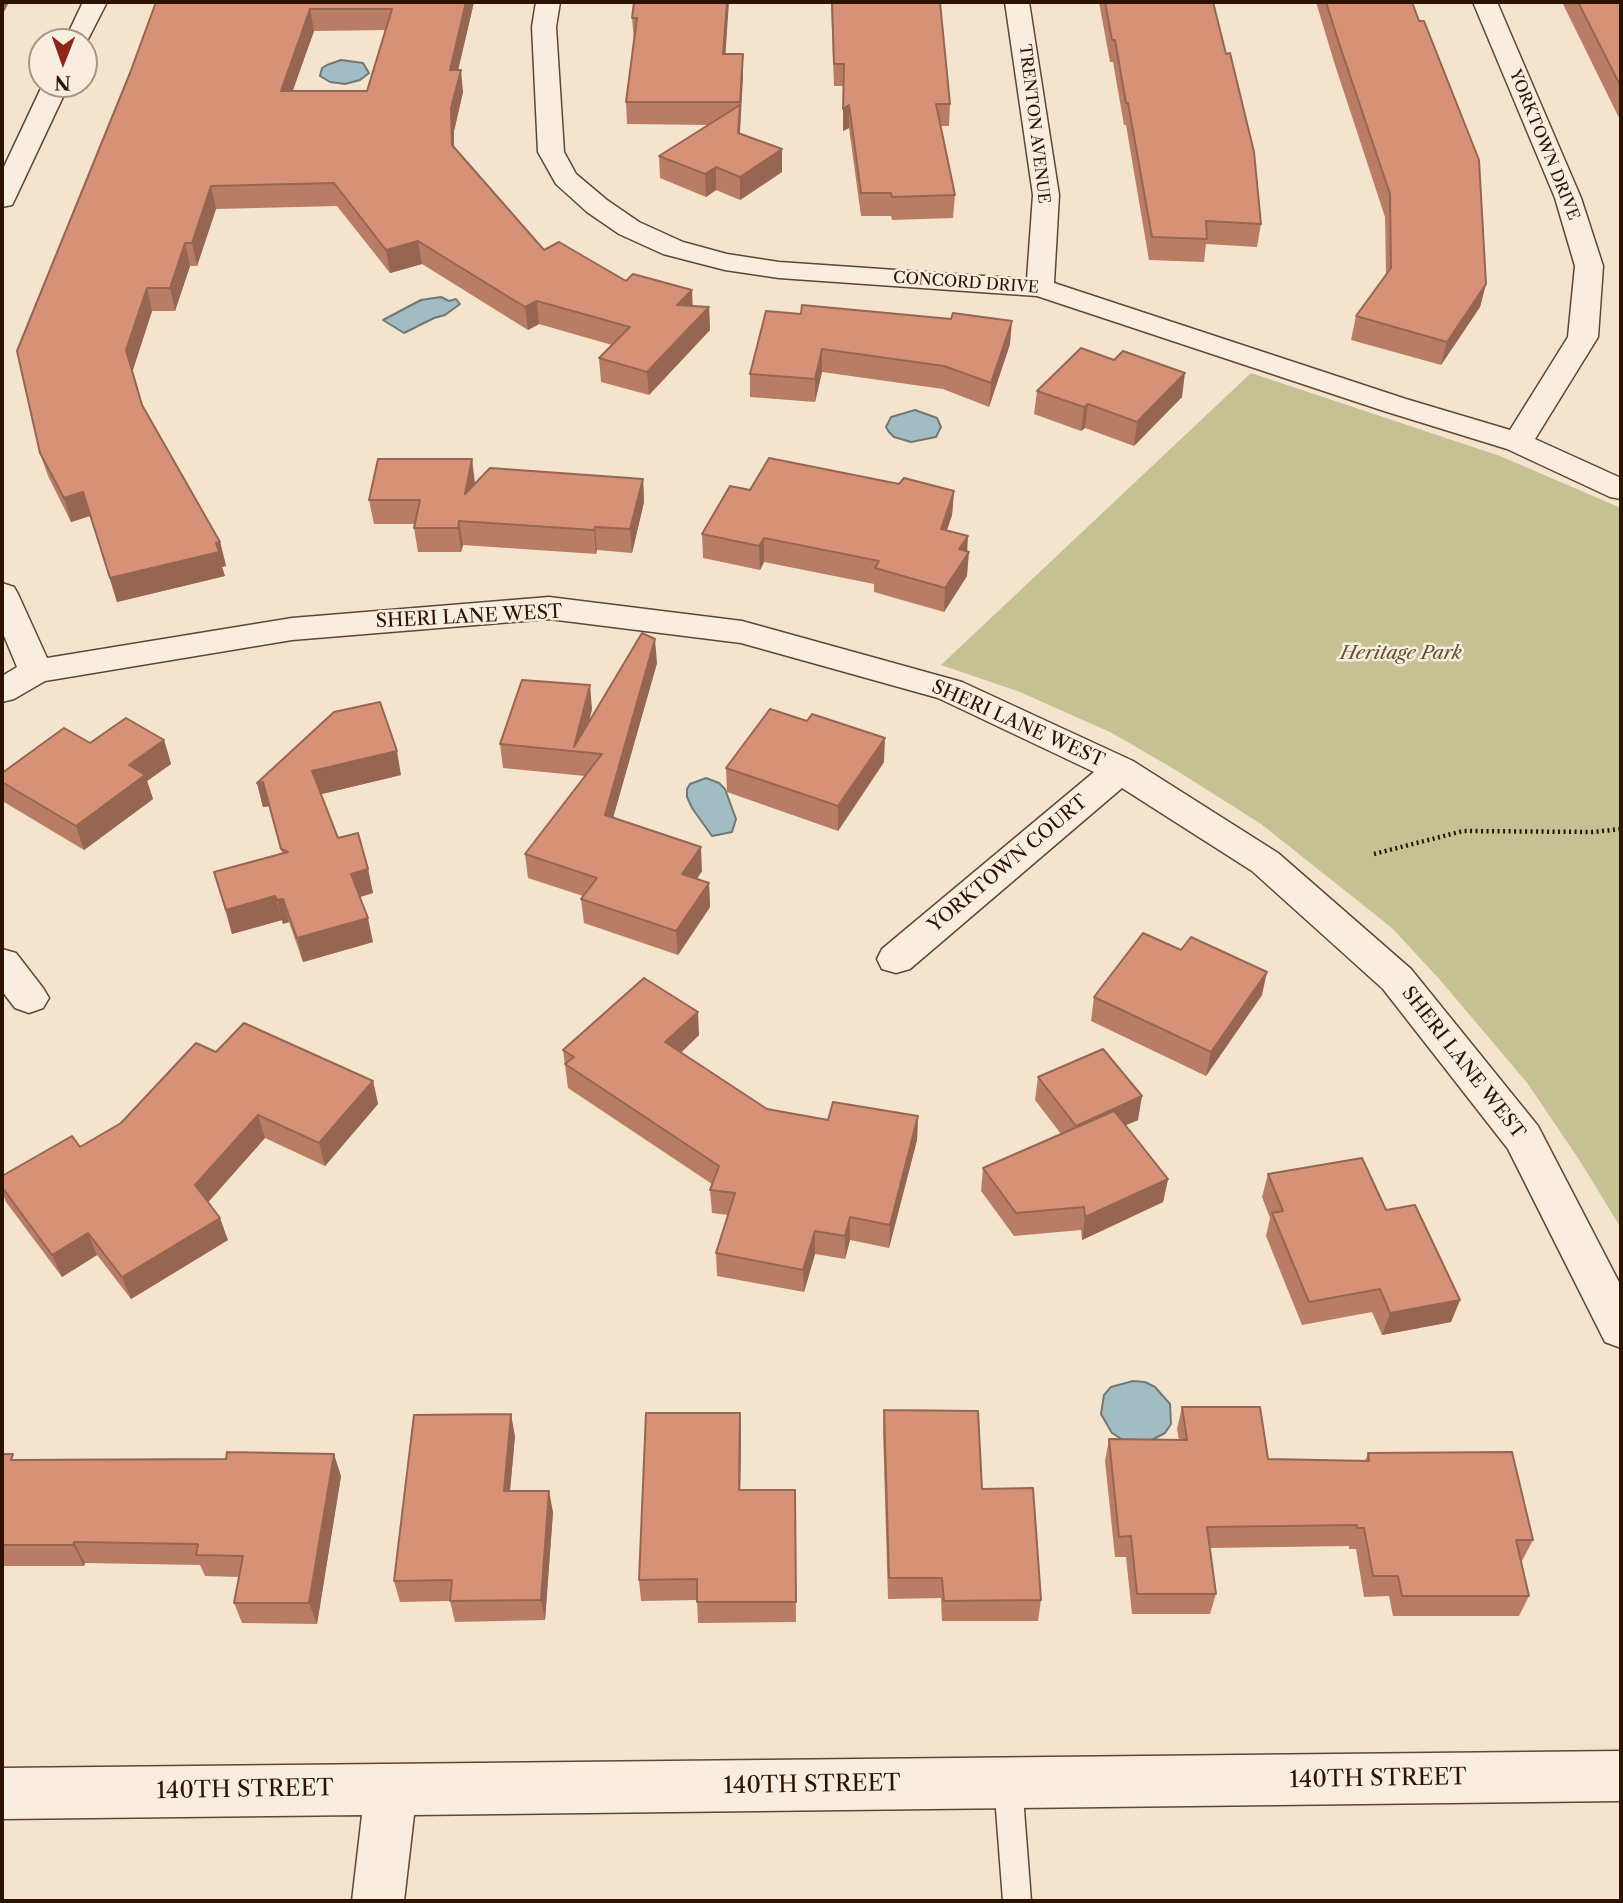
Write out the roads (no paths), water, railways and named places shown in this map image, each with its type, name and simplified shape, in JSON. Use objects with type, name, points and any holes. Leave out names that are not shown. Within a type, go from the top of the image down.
[{"type":"street","points":[[83,28],[95,2]]},
{"type":"street","name":"CONCORD DRIVE","points":[[548,2],[544,27],[551,152],[565,178],[597,206],[629,228],[673,248],[725,262],[765,268],[1040,288],[1395,405],[1518,442],[1621,490]]},
{"type":"street","name":"TRENTON AVENUE","points":[[1017,2],[1046,195],[1040,288]]},
{"type":"street","name":"YORKTOWN DRIVE","points":[[1485,2],[1568,198],[1589,266],[1583,337],[1518,442]]},
{"type":"street","points":[[2,199],[49,98]]},
{"type":"street","points":[[2,594],[36,671],[2,691]]},
{"type":"street","name":"SHERI LANE WEST","points":[[36,671],[292,629],[549,608],[742,632],[937,686],[1120,770],[1265,862],[1397,979],[1523,1138],[1621,1329]]},
{"type":"street","name":"YORKTOWN COURT","points":[[896,959],[1120,770]]},
{"type":"street","points":[[2,962],[29,998]]},
{"type":"street","name":"140TH STREET","points":[[2,1794],[1621,1776]]},
{"type":"street","points":[[378,1901],[391,1788]]},
{"type":"lane","points":[[1008,1783],[1017,1901]]},
{"type":"water","points":[[341,60],[363,63],[369,73],[360,80],[345,84],[330,82],[320,76],[322,68]]},
{"type":"water","points":[[441,297],[449,301],[456,299],[460,304],[445,315],[404,333],[383,320],[421,300]]},
{"type":"water","points":[[915,410],[937,418],[941,427],[936,437],[911,442],[894,437],[886,427],[891,417]]},
{"type":"water","points":[[706,778],[719,783],[725,789],[736,819],[732,832],[712,836],[692,808],[687,789],[690,784]]},
{"type":"water","points":[[1133,1381],[1145,1382],[1155,1387],[1170,1404],[1171,1424],[1165,1433],[1146,1443],[1123,1440],[1112,1433],[1101,1414],[1104,1395],[1111,1387]]},
{"type":"park label","name":"Heritage Park","points":[[1401,654]]}]
